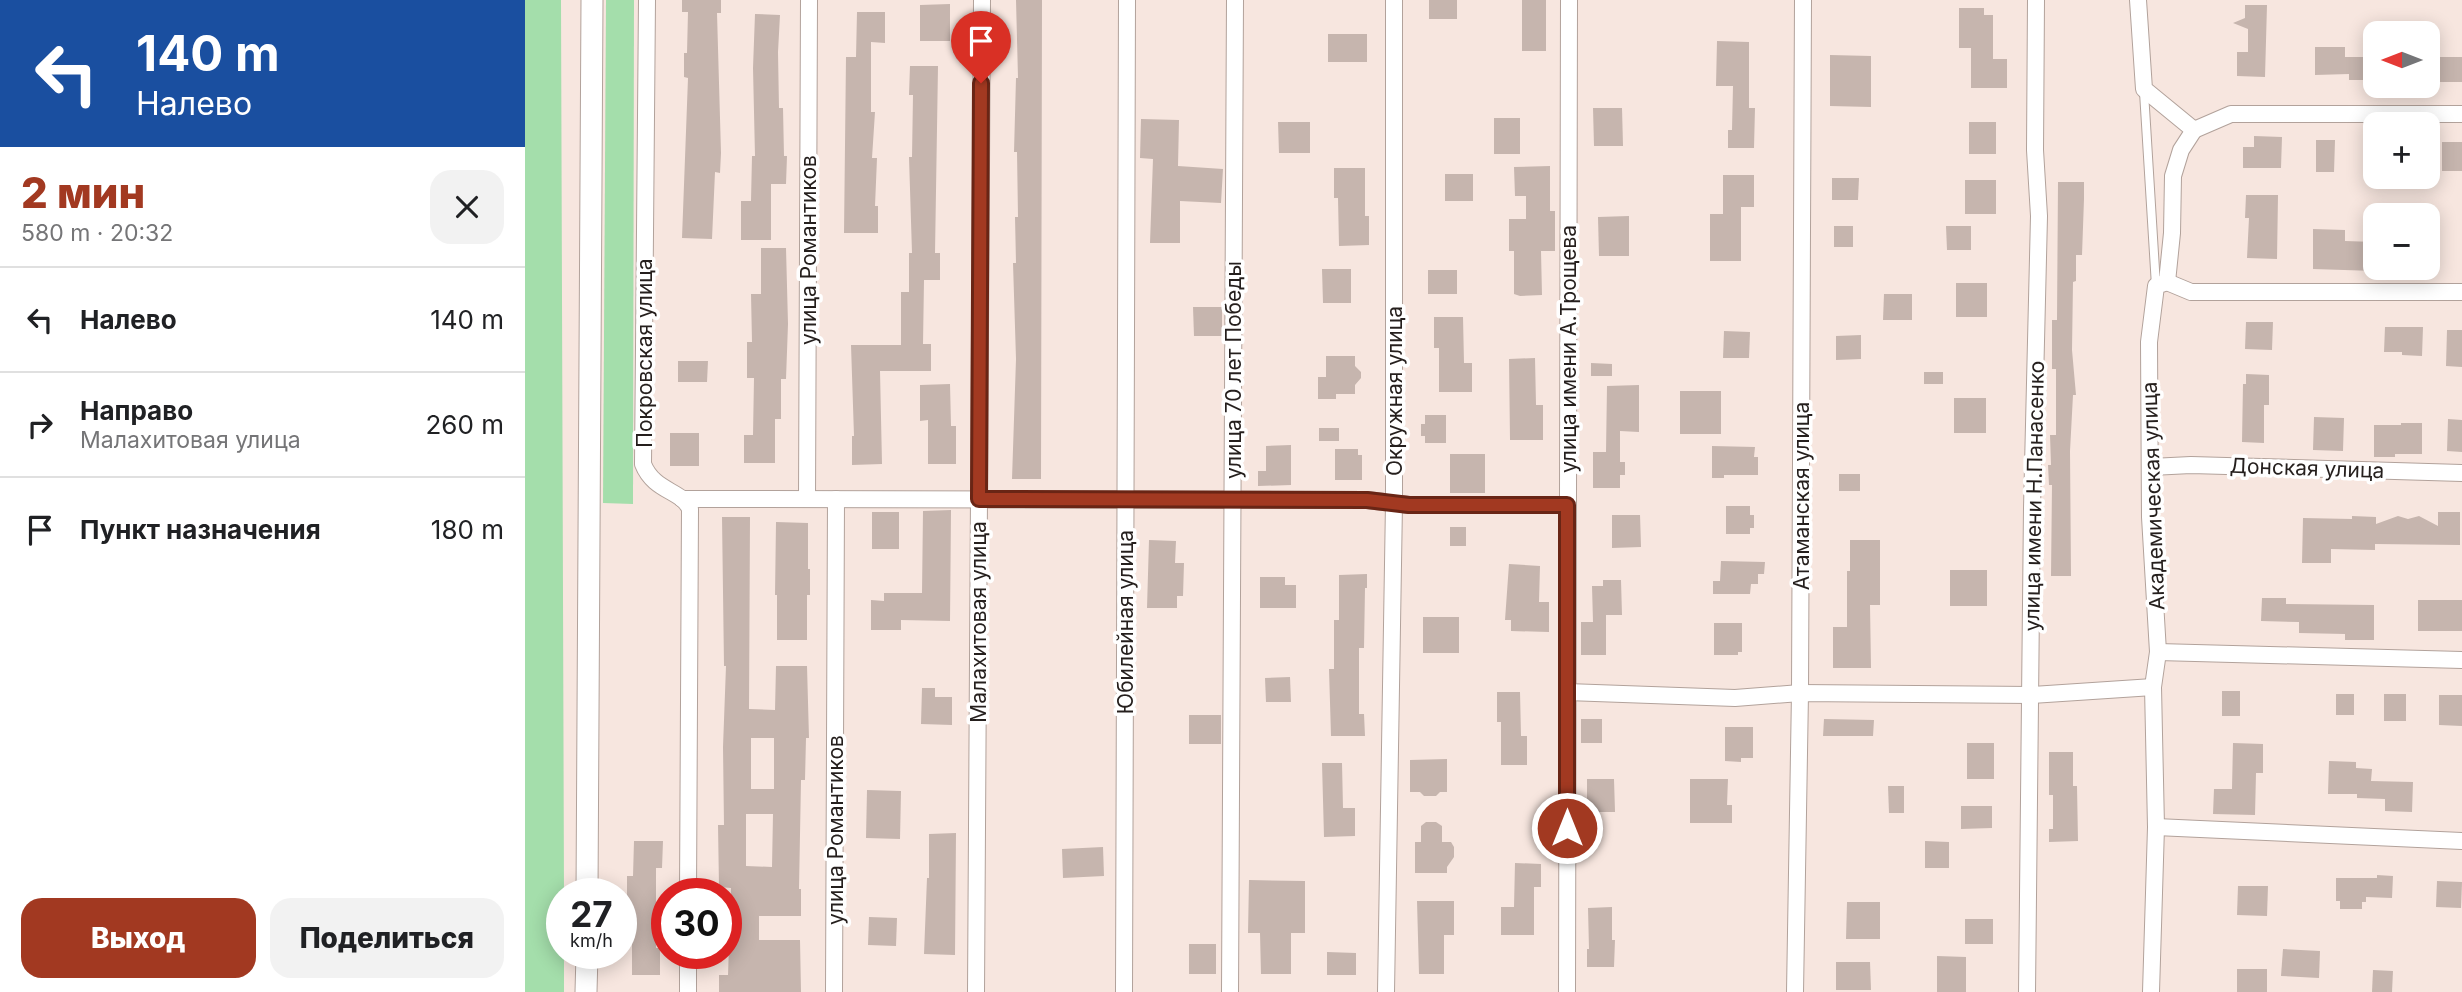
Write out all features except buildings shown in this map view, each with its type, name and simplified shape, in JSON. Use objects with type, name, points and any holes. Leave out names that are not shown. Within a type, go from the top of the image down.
[{"type":"main road","points":[[587,878],[592,0]]},
{"type":"main road","points":[[586,992],[587,969]]},
{"type":"street","name":"Покровская улица","points":[[647,0],[643,464],[655,484],[682,499]]},
{"type":"street","name":"улица Романтиков","points":[[807,499],[809,0]]},
{"type":"street","name":"Малахитовая улица","points":[[976,992],[982,0]]},
{"type":"street","name":"Юбилейная улица","points":[[1124,992],[1127,0]]},
{"type":"street","name":"улица 70 лет Победы","points":[[1230,992],[1235,0]]},
{"type":"street","name":"Окружная улица","points":[[1387,992],[1394,503],[1394,0]]},
{"type":"street","name":"улица имени А.Трощева","points":[[1567,992],[1569,0]]},
{"type":"street","name":"Атаманская улица","points":[[1795,992],[1800,693],[1803,0]]},
{"type":"street","name":"улица имени Н.Панасенко","points":[[2027,992],[2039,216],[2035,150],[2036,0]]},
{"type":"street","name":"Академическая улица","points":[[2138,0],[2144,89]]},
{"type":"street","points":[[2144,89],[2194,130],[2231,114],[2462,114]]},
{"type":"street","name":"Академическая улица","points":[[2151,992],[2156,827],[2153,687],[2158,652],[2150,517],[2149,342],[2172,233],[2173,176],[2181,150],[2194,130]]},
{"type":"street","points":[[2161,284],[2191,292],[2462,292]]},
{"type":"street","name":"Донская улица","points":[[2151,467],[2191,465],[2462,473]]},
{"type":"street","points":[[682,499],[1367,500],[1394,503],[1567,505]]},
{"type":"street","points":[[682,499],[689,509],[688,878]]},
{"type":"street","name":"улица Романтиков","points":[[834,992],[836,499]]},
{"type":"street","points":[[2158,652],[2462,660]]},
{"type":"street","points":[[1567,692],[1735,698],[1800,693],[2031,695],[2153,687]]},
{"type":"street","points":[[2156,827],[2462,841]]},
{"type":"street","points":[[688,969],[688,992]]},
{"type":"lane","name":"Академическая улица","points":[[2144,89],[2161,284]]},
{"type":"green space","points":[[525,0],[561,0],[564,878],[546,878],[546,969],[564,969],[564,992],[525,992]]},
{"type":"green space","points":[[606,0],[634,0],[633,504],[603,503]]},
{"type":"route","points":[[981,83],[979,499],[1367,500],[1409,505],[1567,505],[1567,828]]}]
